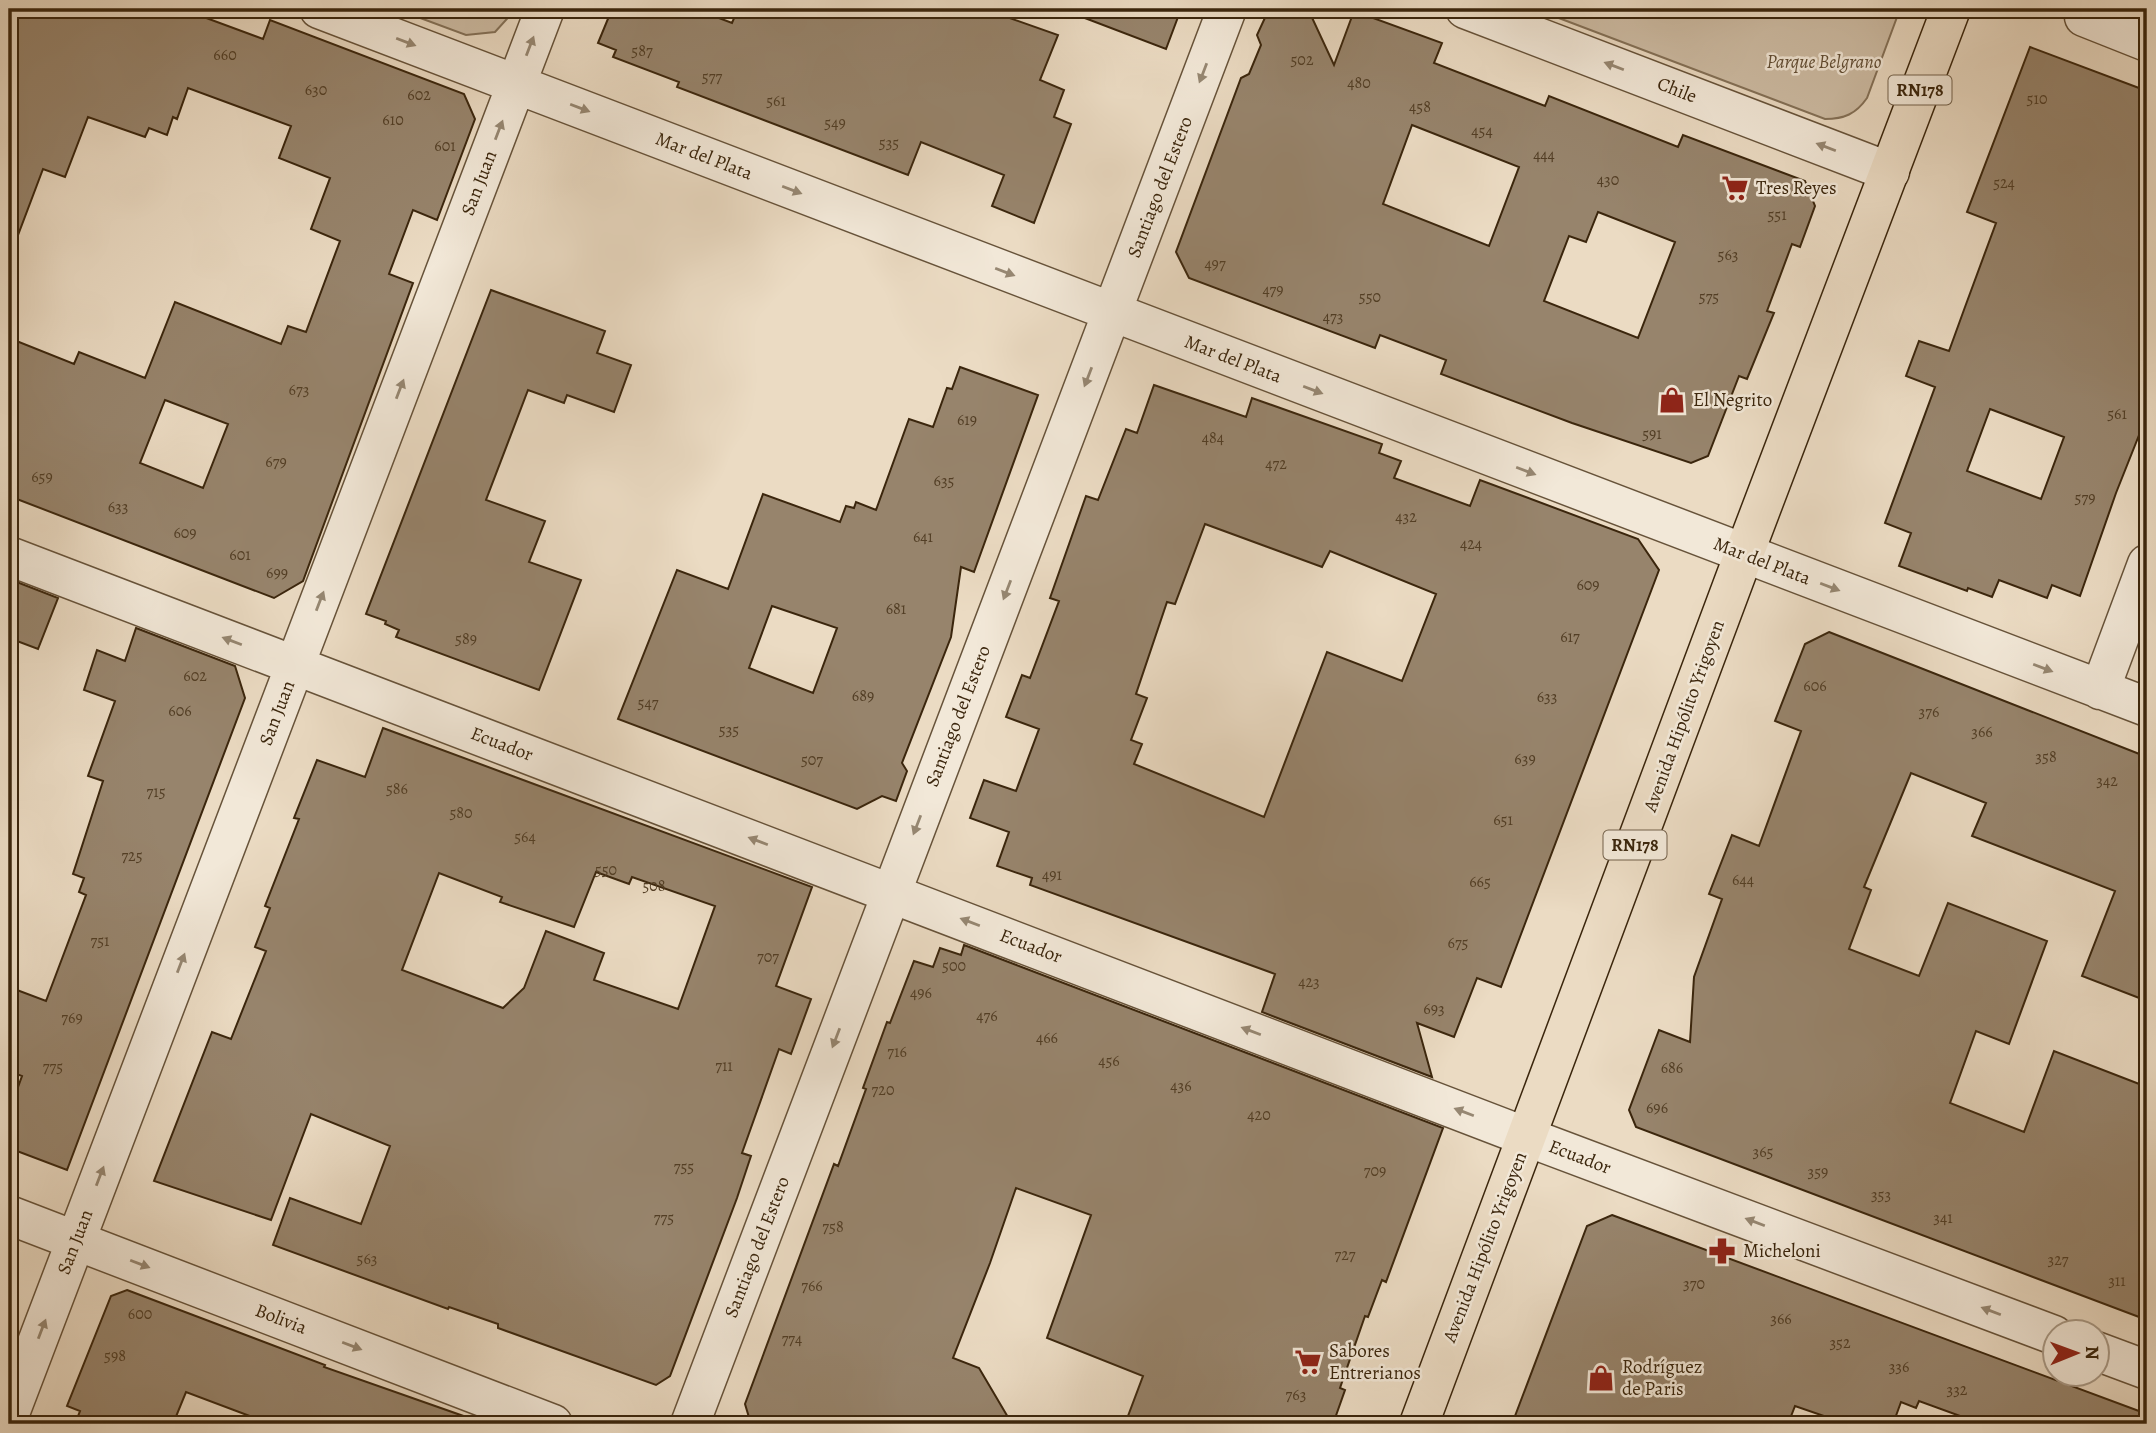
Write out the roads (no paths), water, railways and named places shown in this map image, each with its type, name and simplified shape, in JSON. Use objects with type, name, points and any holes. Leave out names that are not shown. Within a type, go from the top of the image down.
[{"type":"main road","name":"Avenida Hipólito Yrigoyen","points":[[1419,1424],[1951,9]]},
{"type":"street","name":"Mar del Plata","points":[[319,9],[2147,707]]},
{"type":"street","name":"San Juan","points":[[9,1416],[545,9]]},
{"type":"street","name":"Santiago del Estero","points":[[690,1424],[1227,9]]},
{"type":"street","name":"Chile","points":[[1465,9],[1890,172]]},
{"type":"street","points":[[2084,17],[2147,42]]},
{"type":"street","name":"Ecuador","points":[[9,556],[1527,1137],[2040,1330]]},
{"type":"street","points":[[2100,690],[2147,564]]},
{"type":"street","name":"Bolivia","points":[[9,1215],[553,1424]]},
{"type":"street","points":[[2110,1356],[2147,1370]]},
{"type":"place","name":"Tres Reyes","points":[[1735,188]]},
{"type":"place","name":"El Negrito","points":[[1672,400]]},
{"type":"place","name":"Micheloni","points":[[1722,1251]]},
{"type":"place","name":"Sabores Entrerianos","points":[[1308,1362]]},
{"type":"place","name":"Rodríguez de Paris","points":[[1601,1378]]},
{"type":"park label","name":"Parque Belgrano","points":[[1824,62]]}]
